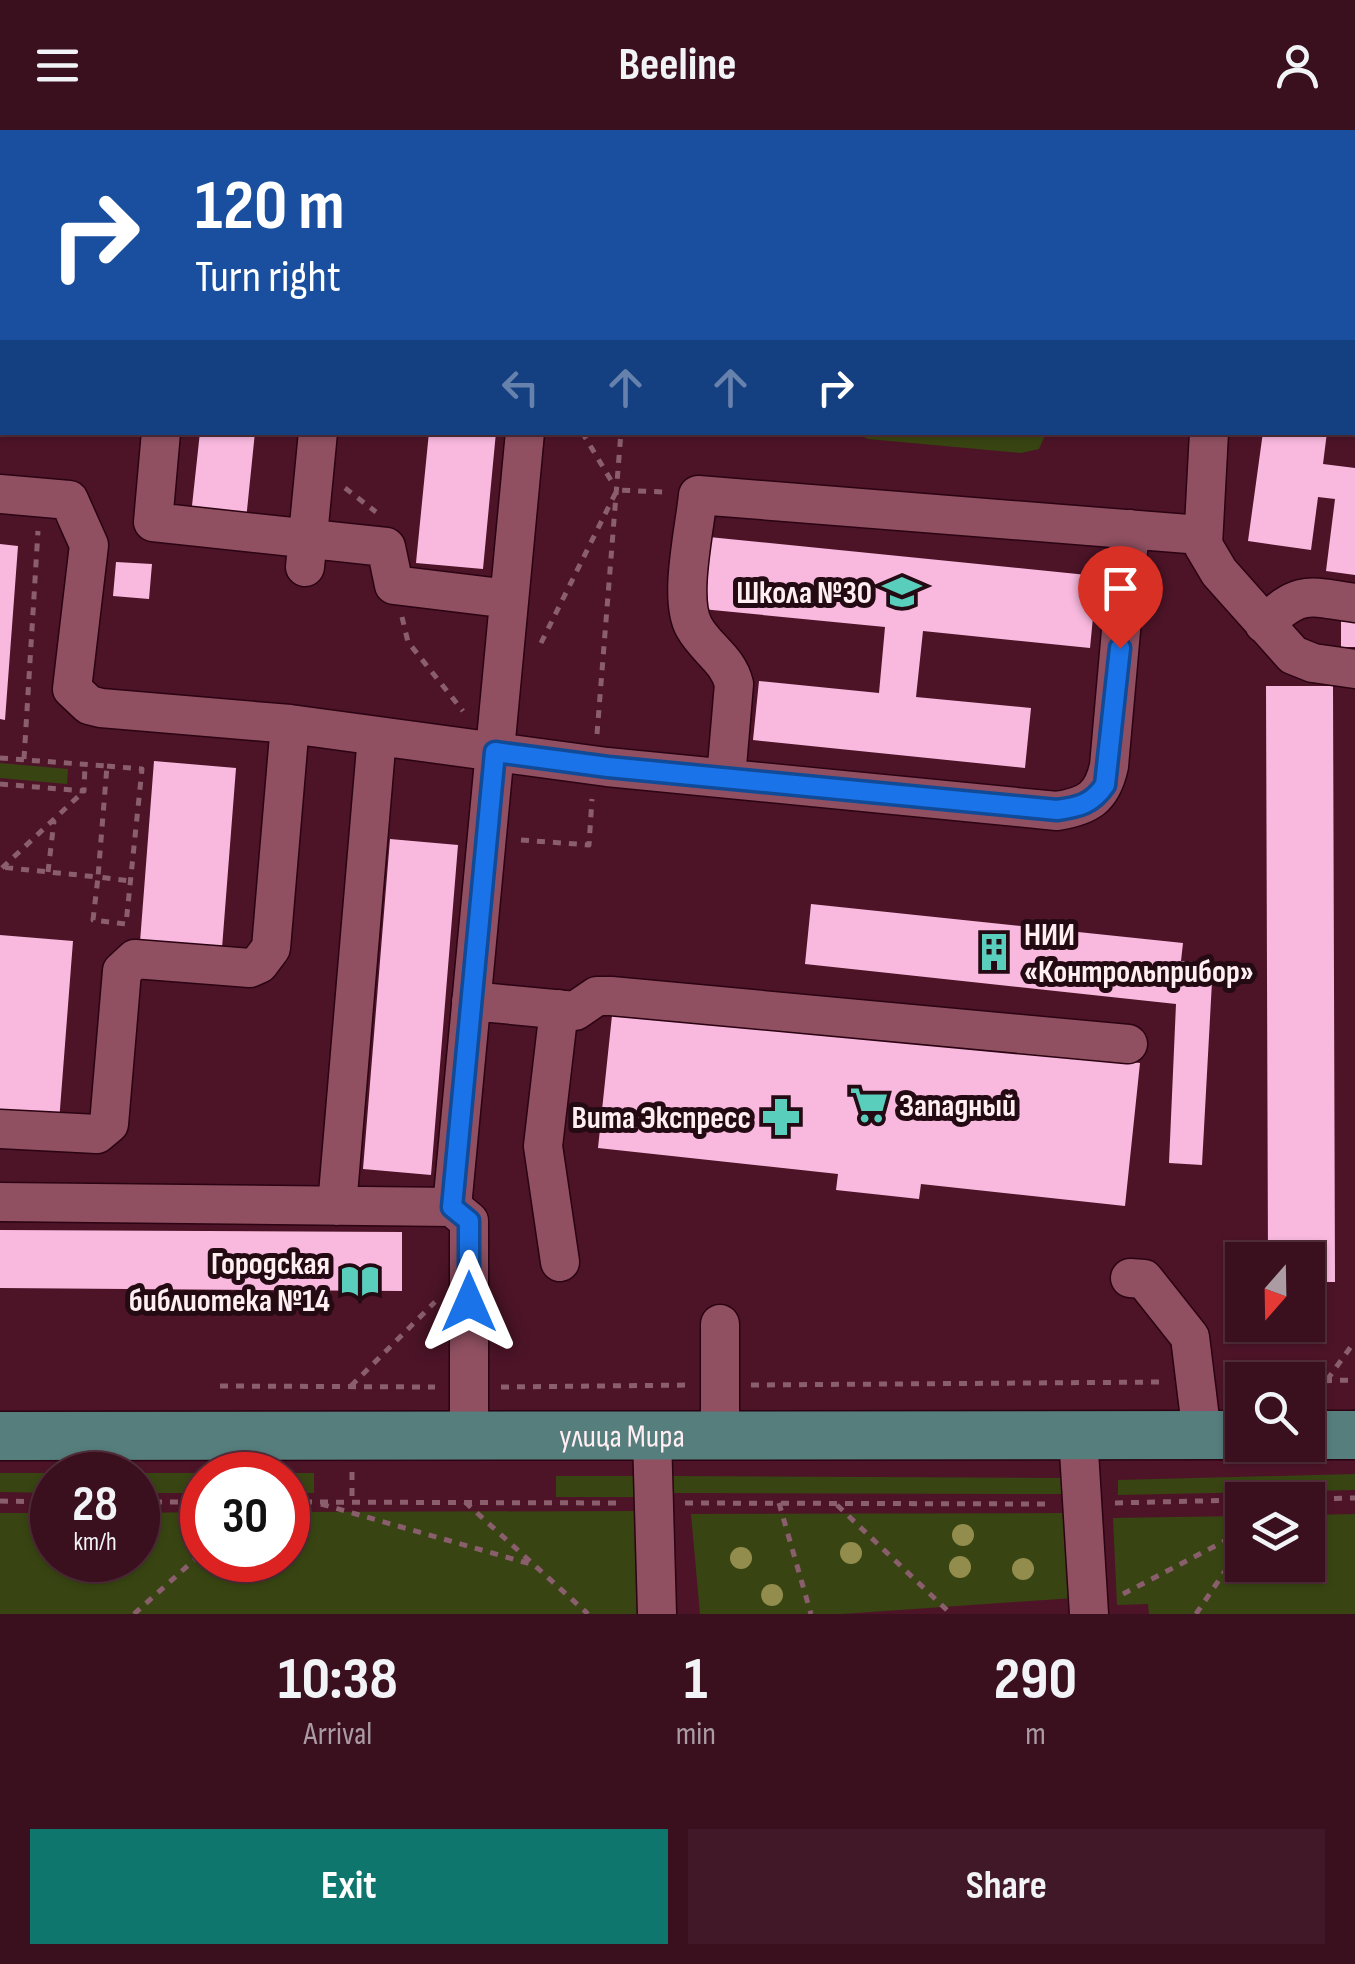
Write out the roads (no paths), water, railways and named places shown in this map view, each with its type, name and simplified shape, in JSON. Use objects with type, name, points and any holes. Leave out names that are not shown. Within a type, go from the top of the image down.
[{"type":"main road","name":"улица Мира","points":[[0,1436],[1222,1435]]},
{"type":"main road","points":[[1325,1435],[1355,1435]]},
{"type":"street","points":[[161,435],[152,522],[306,552],[386,547],[394,585],[509,599]]},
{"type":"street","points":[[452,1207],[525,435]]},
{"type":"street","points":[[1210,435],[1201,535],[1208,557],[1293,654],[1312,663],[1355,669]]},
{"type":"street","points":[[306,552],[316,449]]},
{"type":"street","points":[[0,494],[69,500],[89,545],[72,689],[78,698],[101,708],[290,724],[595,766],[1057,810],[1079,807],[1096,799],[1105,785],[1130,530]]},
{"type":"street","points":[[726,778],[734,684],[731,672],[701,637],[688,612],[698,495],[1201,535]]},
{"type":"street","points":[[1264,624],[1298,598],[1310,596],[1355,603]]},
{"type":"street","points":[[0,1129],[96,1134],[109,1124],[122,971],[130,961],[250,968],[266,957],[271,948],[290,724]]},
{"type":"street","points":[[337,1206],[377,736]]},
{"type":"street","points":[[471,1001],[575,1011],[597,996],[610,996],[1128,1044]]},
{"type":"street","points":[[558,1009],[543,1146],[560,1262]]},
{"type":"street","points":[[0,1202],[452,1207],[469,1221],[469,1436]]},
{"type":"street","points":[[1130,1278],[1144,1279],[1190,1337],[1222,1435]]},
{"type":"street","points":[[720,1324],[720,1436]]},
{"type":"street","points":[[1078,1435],[1089,1612]]},
{"type":"street","points":[[652,1436],[658,1614]]},
{"type":"place","name":"Школа №30","points":[[902,592]]},
{"type":"place","name":"НИИ «Контрольприбор»","points":[[994,952]]},
{"type":"place","name":"Западный","points":[[869,1105]]},
{"type":"place","name":"Вита Экспресс","points":[[781,1117]]},
{"type":"place","name":"Городская библиотека №14","points":[[360,1281]]}]
